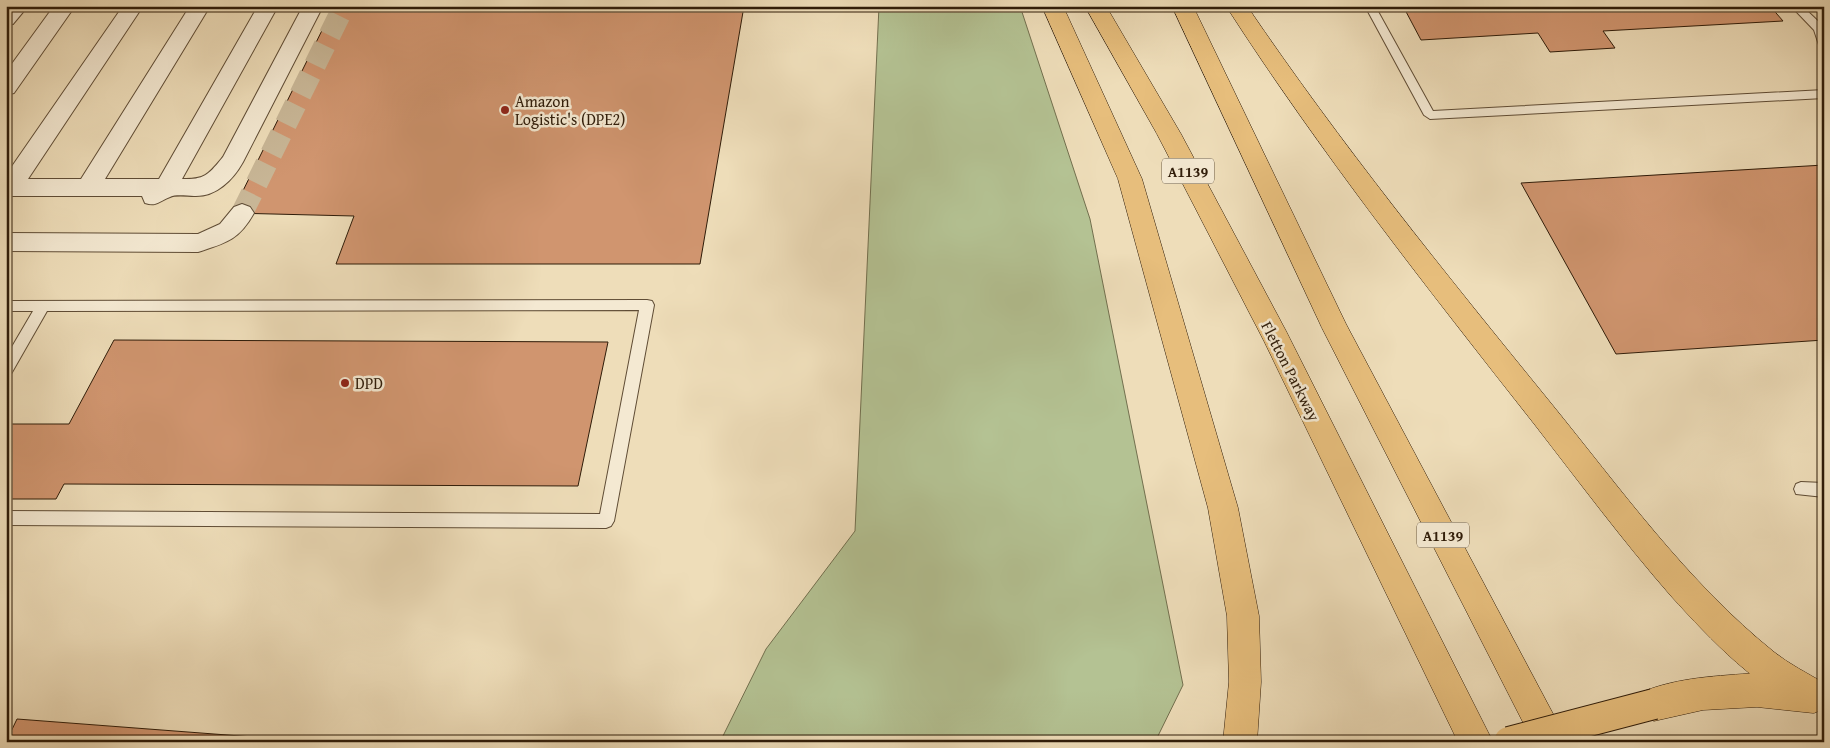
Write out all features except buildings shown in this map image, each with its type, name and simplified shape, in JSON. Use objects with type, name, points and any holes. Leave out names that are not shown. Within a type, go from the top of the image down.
[{"type":"main road","points":[[1052,6],[1130,180],[1223,508],[1243,616],[1245,682],[1240,742]]},
{"type":"main road","name":"Fletton Parkway","points":[[1095,6],[1169,134],[1271,330],[1476,742]]},
{"type":"main road","name":"A1139","points":[[1182,6],[1334,328],[1551,742]]},
{"type":"main road","points":[[1236,6],[1289,85],[1464,317],[1656,556],[1713,619],[1764,665],[1819,697]]},
{"type":"main road","points":[[1509,742],[1703,693],[1757,690],[1819,697]]},
{"type":"street","points":[[6,19],[13,12],[13,6]]},
{"type":"street","points":[[6,88],[65,6]]},
{"type":"street","points":[[7,191],[132,6]]},
{"type":"street","points":[[88,188],[200,6]]},
{"type":"street","points":[[7,191],[148,200],[166,188],[268,6]]},
{"type":"street","points":[[7,191],[88,188],[200,188],[218,179],[232,162],[312,6]]},
{"type":"street","points":[[6,242],[198,243],[224,235],[235,226],[242,213]]},
{"type":"lane","points":[[1370,6],[1430,115],[1824,94]]},
{"type":"lane","points":[[1796,6],[1821,28],[1824,45]]},
{"type":"lane","points":[[6,306],[42,308],[647,305],[606,521],[6,518]]},
{"type":"lane","points":[[6,370],[42,308]]},
{"type":"lane","points":[[1801,489],[1824,490]]},
{"type":"green space","points":[[879,6],[1020,6],[1090,219],[1183,685],[1155,742],[720,742],[766,649],[855,531]]},
{"type":"tunnel","points":[[242,213],[344,6]]},
{"type":"place","name":"Amazon Logistic's (DPE2)","points":[[505,110]]},
{"type":"place","name":"DPD","points":[[345,383]]}]
